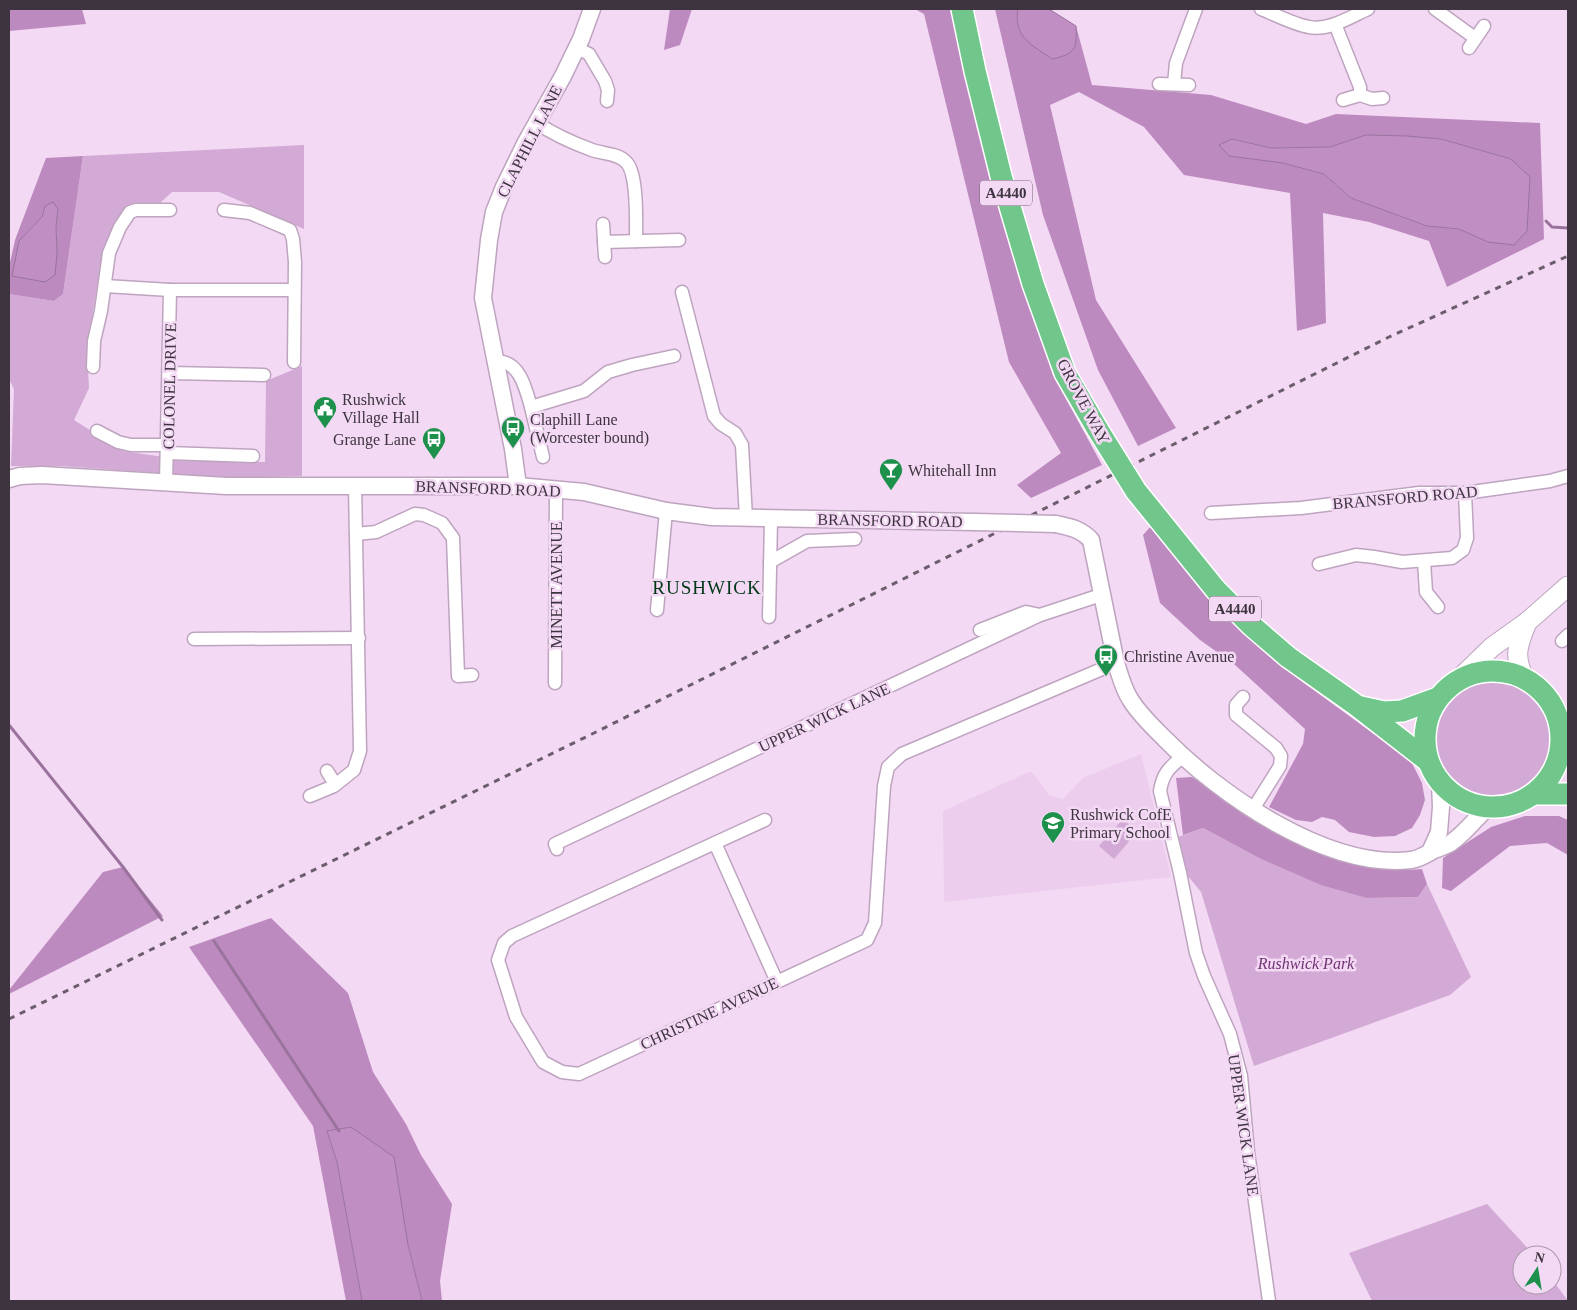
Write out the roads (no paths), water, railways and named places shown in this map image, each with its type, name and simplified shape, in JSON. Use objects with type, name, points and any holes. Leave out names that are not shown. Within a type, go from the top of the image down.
[{"type":"highway","name":"GROVE WAY","points":[[962,9],[975,71],[999,166],[1033,284],[1065,373],[1136,491],[1216,590],[1252,626],[1288,657],[1356,705]]},
{"type":"highway","points":[[1490,671],[1507,672],[1524,678],[1539,689],[1551,703],[1559,723],[1565,749],[1544,784],[1534,794],[1520,802],[1488,807],[1470,803],[1454,795],[1440,782],[1428,760],[1425,748],[1426,728],[1431,709],[1438,698],[1457,681],[1473,674],[1490,671]]},
{"type":"highway","name":"A4440","points":[[1356,705],[1384,712],[1402,711],[1438,698]]},
{"type":"highway","name":"A4440","points":[[1356,705],[1428,760]]},
{"type":"highway","points":[[1534,794],[1568,794]]},
{"type":"main road","points":[[1457,681],[1492,647],[1527,622],[1568,586]]},
{"type":"main road","points":[[1524,678],[1518,665],[1516,654],[1527,622]]},
{"type":"street","name":"CLAPHILL LANE","points":[[518,486],[513,449],[483,298],[489,240],[494,212],[504,187],[577,48],[592,9]]},
{"type":"street","points":[[1174,84],[1176,63],[1196,9]]},
{"type":"street","points":[[1261,9],[1308,27],[1322,27],[1335,24],[1368,9]]},
{"type":"street","points":[[1435,9],[1472,43],[1484,26]]},
{"type":"street","points":[[1335,24],[1360,87],[1360,95]]},
{"type":"street","points":[[577,48],[589,54],[605,80],[608,90],[607,101]]},
{"type":"street","points":[[1159,84],[1189,85]]},
{"type":"street","points":[[1343,100],[1360,95],[1372,99],[1383,98]]},
{"type":"street","points":[[536,123],[585,147],[619,156],[626,161],[630,167],[634,186],[636,242]]},
{"type":"street","points":[[93,367],[94,341],[108,260],[120,227],[130,212],[136,210],[170,210]]},
{"type":"street","points":[[224,210],[250,212],[290,230],[293,239],[295,262],[294,362]]},
{"type":"street","points":[[603,224],[605,257]]},
{"type":"street","points":[[604,242],[679,240]]},
{"type":"street","points":[[105,286],[170,290],[294,290]]},
{"type":"street","name":"COLONEL DRIVE","points":[[166,483],[170,373],[170,290]]},
{"type":"street","points":[[682,292],[714,416],[721,424],[735,433],[742,445],[746,518]]},
{"type":"street","points":[[531,407],[584,391],[608,372],[674,356]]},
{"type":"street","points":[[496,362],[504,361],[512,365],[519,374],[531,407],[544,457]]},
{"type":"street","points":[[170,373],[264,375]]},
{"type":"street","points":[[97,431],[118,442],[131,445],[253,456]]},
{"type":"street","name":"BRANSFORD ROAD","points":[[9,479],[42,475],[235,486],[518,486],[584,492],[666,511],[712,517],[1056,524],[1072,527],[1084,532],[1091,540],[1101,595]]},
{"type":"street","name":"BRANSFORD ROAD","points":[[1211,513],[1301,508],[1419,493],[1465,493],[1568,476]]},
{"type":"street","points":[[310,796],[336,784],[354,770],[360,751],[355,485]]},
{"type":"street","name":"MINETT AVENUE","points":[[555,683],[556,488]]},
{"type":"street","points":[[1319,564],[1356,555],[1374,556],[1402,562],[1452,558],[1463,550],[1467,538],[1465,493]]},
{"type":"street","points":[[657,610],[666,511]]},
{"type":"street","points":[[356,534],[376,532],[415,514],[424,515],[442,523],[453,538],[458,676],[472,675]]},
{"type":"street","points":[[769,617],[771,519]]},
{"type":"street","points":[[770,562],[807,541],[855,539]]},
{"type":"street","points":[[1424,561],[1426,592],[1438,607]]},
{"type":"street","points":[[1101,595],[1122,683],[1142,715],[1182,757],[1214,784],[1290,831],[1319,844],[1357,855],[1387,861],[1412,860],[1452,842],[1488,807]]},
{"type":"street","name":"UPPER WICK LANE","points":[[557,849],[555,844],[1040,615],[1101,595]]},
{"type":"street","points":[[980,630],[1026,612],[1040,615]]},
{"type":"street","points":[[194,639],[359,638]]},
{"type":"street","name":"CHRISTINE AVENUE","points":[[765,820],[582,903],[512,936],[504,942],[498,960],[516,1017],[543,1062],[562,1072],[579,1074],[866,940],[875,923],[884,786],[888,767],[902,754],[1116,663]]},
{"type":"street","points":[[1243,697],[1236,704],[1236,715],[1276,748],[1281,756],[1280,766],[1253,809]]},
{"type":"street","name":"UPPER WICK LANE","points":[[1182,757],[1167,771],[1162,780],[1160,791],[1180,873],[1196,953],[1204,976],[1230,1034],[1241,1076],[1248,1152],[1269,1301]]},
{"type":"street","points":[[327,771],[336,784]]},
{"type":"street","points":[[1430,852],[1439,832],[1440,782]]},
{"type":"street","points":[[715,843],[777,982]]},
{"type":"waterway","points":[[1546,221],[1552,227],[1568,228]]},
{"type":"waterway","points":[[9,725],[123,867],[162,920]]},
{"type":"waterway","points":[[214,941],[339,1131]]},
{"type":"railway","points":[[9,1019],[592,734],[1389,337],[1568,256]]},
{"type":"place","name":"Rushwick Village Hall","points":[[325,429]]},
{"type":"place","name":"Claphill Lane (Worcester bound)","points":[[513,449]]},
{"type":"place","name":"Grange Lane","points":[[434,460]]},
{"type":"place","name":"Whitehall Inn","points":[[891,491]]},
{"type":"place","name":"Christine Avenue","points":[[1106,677]]},
{"type":"place","name":"Rushwick CofE Primary School","points":[[1053,844]]},
{"type":"district","name":"RUSHWICK","points":[[707,587]]},
{"type":"park label","name":"Rushwick Park","points":[[1306,963]]}]
